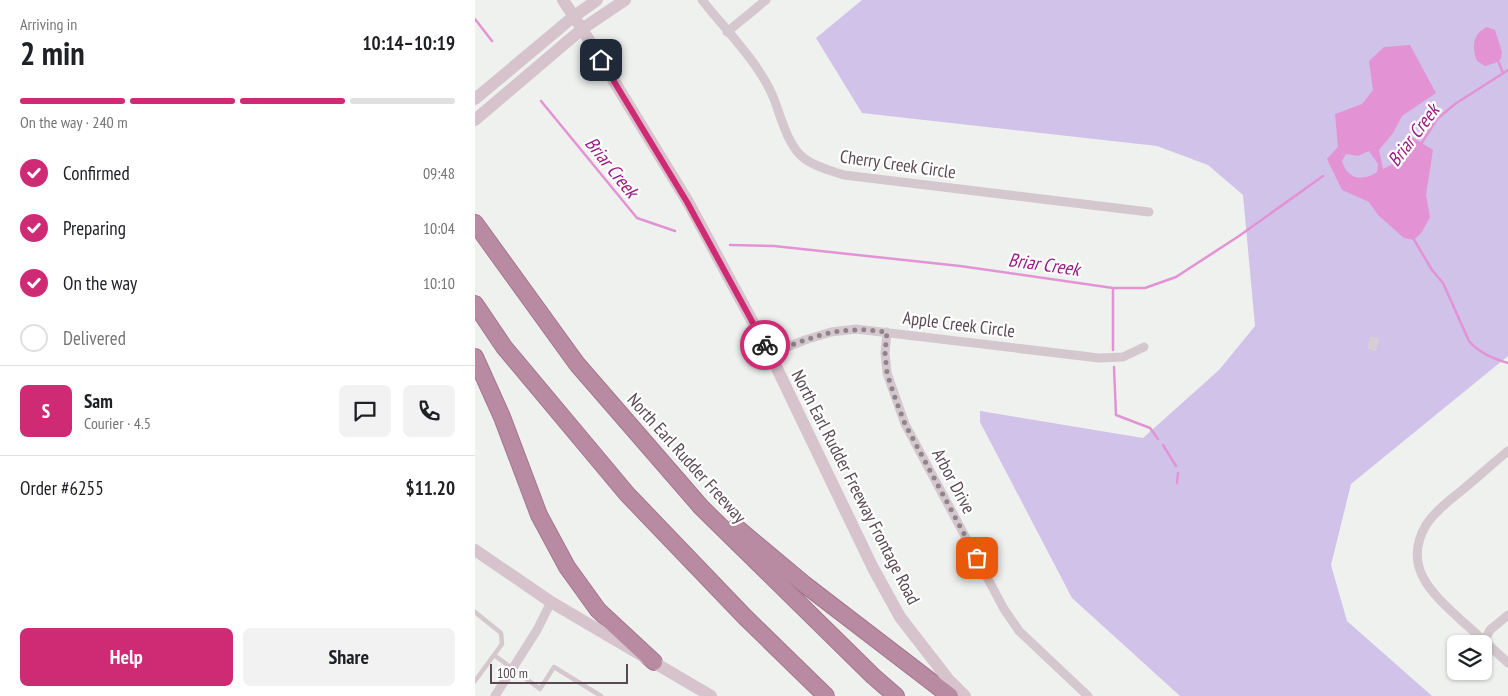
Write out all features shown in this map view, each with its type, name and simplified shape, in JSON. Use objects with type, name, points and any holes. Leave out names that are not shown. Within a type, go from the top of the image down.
[{"type":"highway","name":"North Earl Rudder Freeway","points":[[475,223],[577,364],[701,507],[873,676],[896,696]]},
{"type":"highway","points":[[475,304],[504,347],[627,494],[745,617],[826,696]]},
{"type":"highway","points":[[475,357],[502,417],[539,515],[567,567],[599,610],[655,662]]},
{"type":"highway","points":[[643,440],[744,535],[804,584],[950,696]]},
{"type":"main road","name":"North Earl Rudder Freeway Frontage Road","points":[[563,0],[687,202],[770,354],[873,568],[900,617],[942,671],[965,696]]},
{"type":"main road","points":[[475,99],[573,17],[597,0]]},
{"type":"main road","points":[[475,120],[582,29],[625,0]]},
{"type":"main road","points":[[475,550],[551,602],[711,696]]},
{"type":"street","name":"Cherry Creek Circle","points":[[702,0],[763,78],[773,96],[786,131],[794,146],[804,159],[821,168],[844,175],[1149,212]]},
{"type":"street","points":[[727,32],[766,0]]},
{"type":"street","name":"Apple Creek Circle","points":[[770,354],[831,332],[856,330],[887,332],[1099,358],[1123,358],[1144,347]]},
{"type":"street","name":"Arbor Drive","points":[[887,332],[885,353],[887,373],[905,424],[1004,609],[1019,631],[1088,696]]},
{"type":"street","points":[[1477,635],[1435,596],[1424,581],[1419,567],[1420,540],[1427,525],[1440,509],[1508,451]]},
{"type":"street","points":[[495,696],[537,630],[551,602]]},
{"type":"street","points":[[1487,635],[1490,630],[1508,615]]},
{"type":"street","points":[[1492,648],[1508,663]]},
{"type":"lane","points":[[475,612],[501,633],[502,644],[475,681]]},
{"type":"lane","points":[[494,654],[541,689],[554,667],[601,696]]},
{"type":"shaded area","points":[[862,0],[1508,0],[1508,356],[1351,484],[1331,565],[1347,621],[1432,696],[1180,696],[1072,598],[980,422],[980,411],[1143,438],[1219,370],[1255,326],[1243,195],[1208,165],[1157,146],[862,113],[816,38]]},
{"type":"shaded area","points":[[1487,27],[1495,30],[1502,52],[1501,59],[1485,66],[1477,61],[1474,46],[1478,33]]},
{"type":"shaded area","points":[[1410,45],[1436,93],[1402,116],[1393,133],[1379,150],[1383,169],[1395,163],[1412,137],[1433,150],[1426,195],[1430,217],[1422,232],[1414,240],[1404,238],[1378,215],[1369,202],[1342,190],[1327,159],[1338,147],[1335,114],[1362,104],[1373,90],[1369,61],[1384,47]],"holes":[[[1369,151],[1378,164],[1377,172],[1361,178],[1347,172],[1342,161],[1346,154],[1358,156]]]},
{"type":"building","points":[[1371,337],[1379,339],[1375,351],[1368,348]]},
{"type":"waterway","name":"Briar Creek","points":[[475,19],[492,41]]},
{"type":"waterway","points":[[1498,61],[1503,73]]},
{"type":"waterway","name":"Briar Creek","points":[[1421,144],[1437,119],[1455,104],[1508,70]]},
{"type":"waterway","name":"Briar Creek","points":[[541,101],[637,218],[675,231]]},
{"type":"waterway","name":"Briar Creek","points":[[730,245],[774,246],[960,266],[1113,288],[1145,288],[1176,277],[1239,236],[1323,176]]},
{"type":"waterway","points":[[1413,238],[1432,270],[1443,283],[1469,341],[1487,355],[1508,363]]},
{"type":"waterway","points":[[1113,288],[1113,350]]},
{"type":"waterway","points":[[1114,367],[1116,415],[1150,428],[1158,439]]},
{"type":"waterway","points":[[1163,445],[1176,466]]},
{"type":"waterway","points":[[1177,483],[1178,473]]},
{"type":"way so far","points":[[765,345],[770,354],[831,332],[856,330],[887,332],[885,353],[887,373],[905,424],[977,558]]},
{"type":"route","points":[[601,60],[687,202],[765,345]]}]
